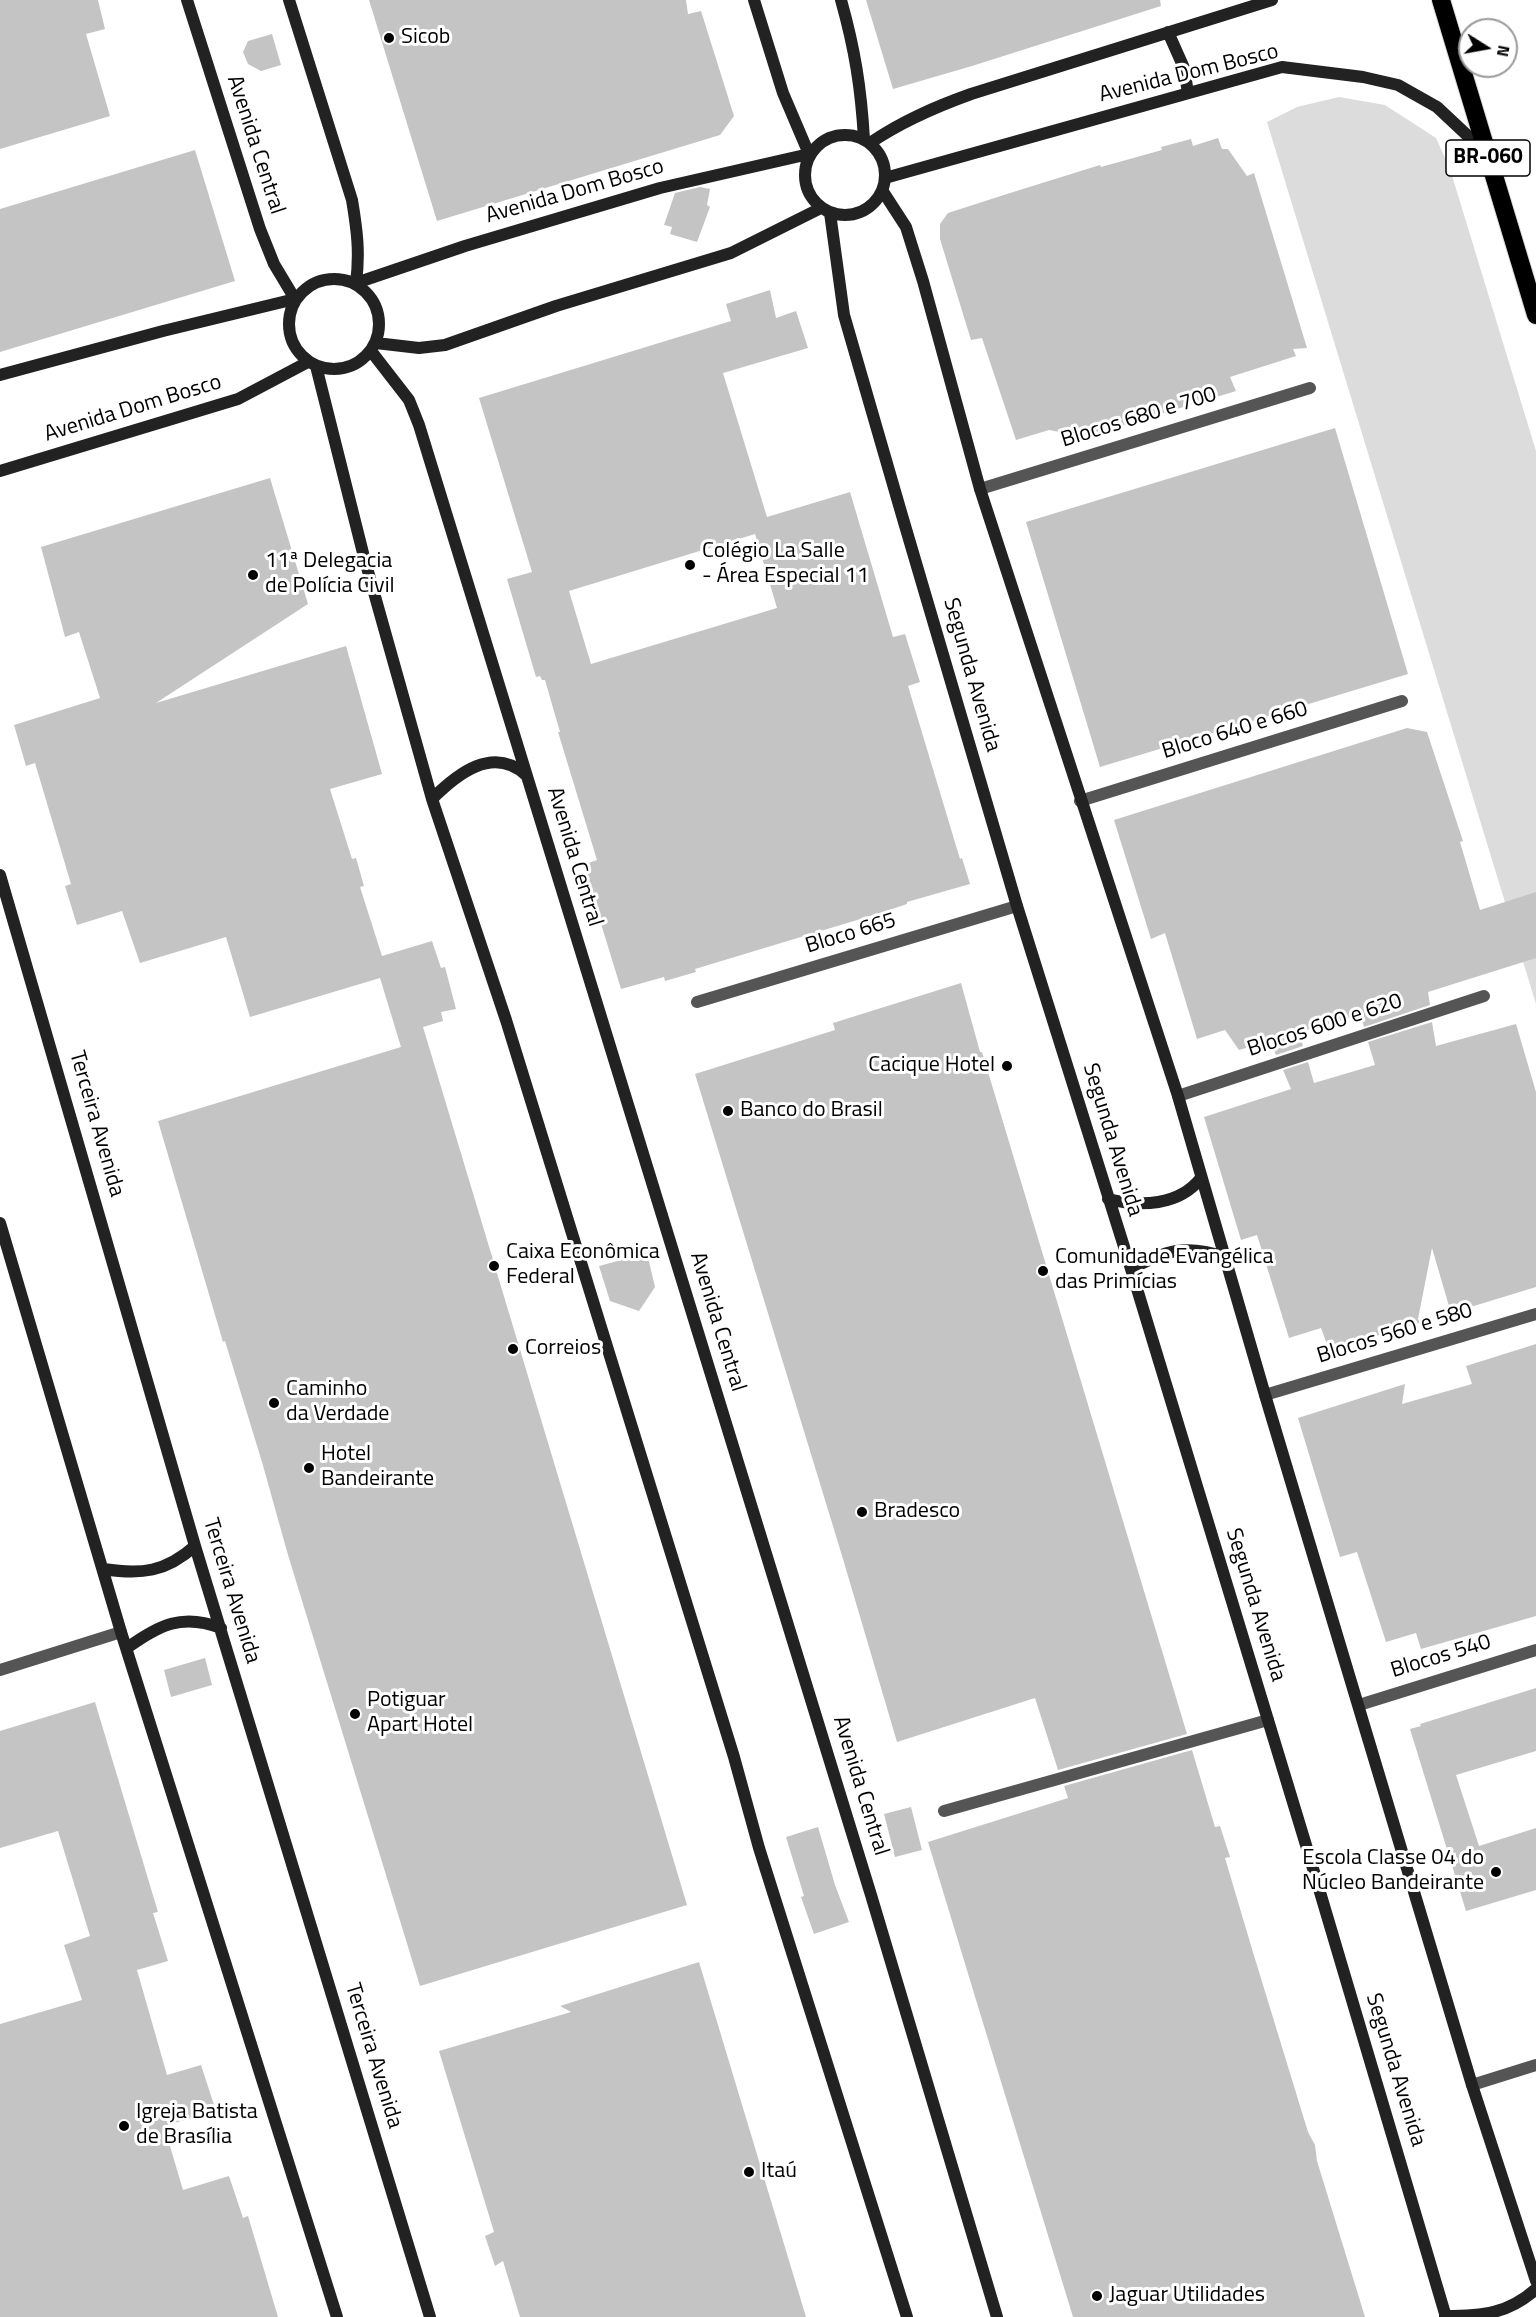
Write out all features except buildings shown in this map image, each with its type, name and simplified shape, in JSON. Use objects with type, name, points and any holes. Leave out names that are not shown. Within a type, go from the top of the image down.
[{"type":"highway","name":"BR-060","points":[[1441,0],[1536,315]]},
{"type":"street","name":"Avenida Central","points":[[187,0],[260,229],[274,264],[295,299]]},
{"type":"street","points":[[289,0],[352,200],[360,257],[356,283]]},
{"type":"street","points":[[754,0],[783,93],[809,154],[804,181],[810,196],[825,210],[845,216],[860,212],[873,203],[882,190],[885,178],[884,165],[879,153],[867,141],[844,134],[824,140],[809,154]]},
{"type":"street","points":[[841,0],[855,51],[867,141]]},
{"type":"street","name":"Avenida Dom Bosco","points":[[867,141],[930,109],[1272,0]]},
{"type":"street","points":[[1168,32],[1184,68],[1188,93]]},
{"type":"street","name":"Avenida Dom Bosco","points":[[885,178],[1281,67],[1363,77],[1398,85],[1437,107],[1487,154]]},
{"type":"street","name":"Avenida Dom Bosco","points":[[356,283],[465,246],[660,188],[809,154]]},
{"type":"street","points":[[882,190],[906,227],[980,489],[1178,1096],[1265,1395],[1472,2085],[1536,2281]]},
{"type":"street","points":[[373,347],[419,348],[445,345],[556,306],[731,254],[825,210]]},
{"type":"street","name":"Segunda Avenida","points":[[825,210],[844,315],[1017,906],[1131,1269],[1268,1720],[1445,2316]]},
{"type":"street","points":[[0,375],[163,331],[295,299],[312,283],[334,278],[356,283],[372,298],[379,313],[380,328],[373,347],[356,364],[336,370],[312,364],[295,349],[289,333],[295,299]]},
{"type":"street","name":"Avenida Central","points":[[373,347],[409,400],[419,425],[871,1895],[997,2317]]},
{"type":"street","points":[[312,364],[432,799],[506,1020],[730,1746],[759,1848],[907,2317]]},
{"type":"street","name":"Avenida Dom Bosco","points":[[0,471],[238,399],[312,364]]},
{"type":"street","name":"Blocos 680 e 700","points":[[980,489],[1310,388]]},
{"type":"street","name":"Bloco 640 e 660","points":[[1080,801],[1402,701]]},
{"type":"street","points":[[432,799],[452,778],[484,764],[500,761],[517,767],[527,776]]},
{"type":"street","name":"Terceira Avenida","points":[[0,875],[70,1109],[195,1546],[430,2317]]},
{"type":"street","name":"Bloco 665","points":[[697,1002],[1017,906]]},
{"type":"street","name":"Blocos 600 e 620","points":[[1178,1096],[1484,996]]},
{"type":"street","points":[[1108,1199],[1128,1204],[1165,1200],[1192,1189],[1201,1178]]},
{"type":"street","points":[[0,1223],[121,1632],[337,2317]]},
{"type":"street","points":[[1131,1269],[1153,1257],[1183,1249],[1204,1250],[1225,1257]]},
{"type":"street","name":"Blocos 560 e 580","points":[[1265,1395],[1536,1314]]},
{"type":"street","points":[[104,1569],[128,1573],[163,1567],[179,1561],[195,1546]]},
{"type":"street","points":[[127,1648],[147,1634],[173,1623],[201,1620],[221,1628]]},
{"type":"street","points":[[0,1670],[121,1632]]},
{"type":"street","name":"Blocos 540","points":[[1359,1705],[1536,1650]]},
{"type":"street","points":[[944,1811],[1268,1720]]},
{"type":"street","points":[[1472,2085],[1536,2065]]},
{"type":"street","points":[[1445,2316],[1480,2316],[1504,2309],[1523,2300],[1536,2289]]},
{"type":"shaded area","points":[[1339,97],[1385,105],[1436,138],[1450,169],[1536,451],[1536,1004],[1267,122],[1297,107]]},
{"type":"place","name":"Sicob","points":[[389,38]]},
{"type":"place","name":"Colégio La Salle - Área Especial 11","points":[[690,565]]},
{"type":"place","name":"11ª Delegacia de Polícia Civil","points":[[253,575]]},
{"type":"place","name":"Cacique Hotel","points":[[1007,1066]]},
{"type":"place","name":"Banco do Brasil","points":[[728,1111]]},
{"type":"place","name":"Caixa Econômica Federal","points":[[494,1266]]},
{"type":"place","name":"Comunidade Evangélica das Primícias","points":[[1043,1271]]},
{"type":"place","name":"Correios","points":[[513,1349]]},
{"type":"place","name":"Caminho da Verdade","points":[[274,1403]]},
{"type":"place","name":"Hotel Bandeirante","points":[[309,1468]]},
{"type":"place","name":"Bradesco","points":[[862,1512]]},
{"type":"place","name":"Potiguar Apart Hotel","points":[[355,1714]]},
{"type":"place","name":"Escola Classe 04 do Núcleo Bandeirante","points":[[1496,1872]]},
{"type":"place","name":"Igreja Batista de Brasília","points":[[124,2126]]},
{"type":"place","name":"Itaú","points":[[749,2172]]},
{"type":"place","name":"Jaguar Utilidades","points":[[1097,2296]]}]
